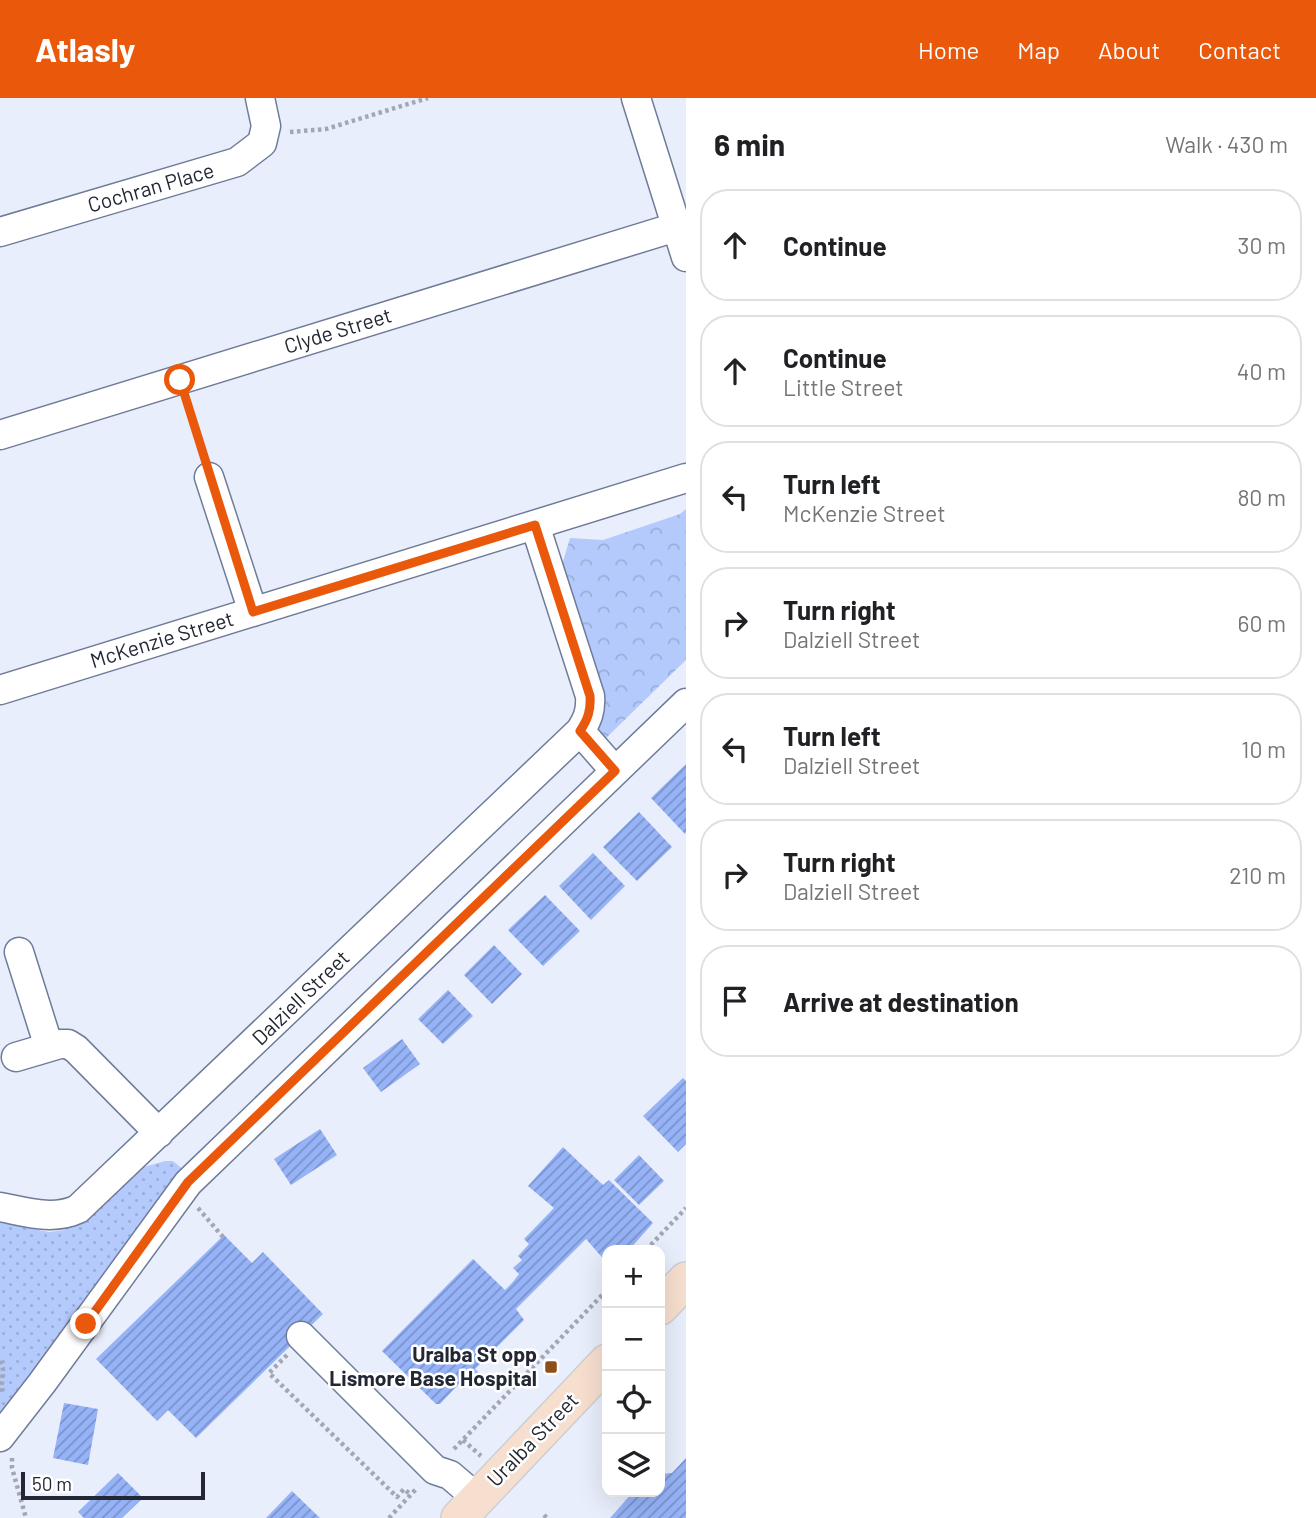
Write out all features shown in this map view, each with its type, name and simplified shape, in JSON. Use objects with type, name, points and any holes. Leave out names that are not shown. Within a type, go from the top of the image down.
[{"type":"main road","points":[[665,1302],[686,1280]]},
{"type":"main road","name":"Uralba Street","points":[[468,1508],[602,1367]]},
{"type":"street","points":[[636,98],[686,257]]},
{"type":"street","name":"Cochran Place","points":[[0,232],[237,162],[262,143],[263,113]]},
{"type":"street","name":"Clyde Street","points":[[0,435],[676,227]]},
{"type":"street","points":[[209,477],[253,612]]},
{"type":"street","name":"McKenzie Street","points":[[0,690],[686,478]]},
{"type":"street","name":"Dalziell Street","points":[[0,1207],[44,1215],[68,1214],[89,1200],[580,731],[591,708],[590,696],[535,525]]},
{"type":"street","points":[[0,1437],[43,1383],[188,1182],[686,704]]},
{"type":"street","points":[[580,731],[615,771]]},
{"type":"street","points":[[19,952],[49,1047]]},
{"type":"street","points":[[16,1057],[68,1044],[159,1133]]},
{"type":"street","points":[[298,1341],[435,1470],[450,1475],[468,1508]]},
{"type":"path","points":[[263,113],[326,129],[428,98]]},
{"type":"path","points":[[180,380],[209,477]]},
{"type":"path","points":[[190,1199],[223,1237]]},
{"type":"path","points":[[651,1245],[686,1208]]},
{"type":"path","points":[[486,1415],[602,1295]]},
{"type":"path","points":[[298,1341],[269,1373],[397,1497],[404,1489],[411,1495]]},
{"type":"path","points":[[463,1440],[485,1460]]},
{"type":"green space","points":[[686,509],[686,660],[604,740],[599,730],[603,703],[562,565],[570,538],[603,540],[680,514]]},
{"type":"green space","points":[[173,1161],[185,1171],[0,1419],[0,1222],[49,1232],[65,1230],[85,1220],[144,1167]]},
{"type":"building","points":[[686,764],[686,832],[685,834],[651,798]]},
{"type":"building","points":[[639,812],[672,847],[637,881],[603,847]]},
{"type":"building","points":[[593,853],[625,886],[591,920],[559,886]]},
{"type":"building","points":[[545,895],[580,931],[543,966],[508,930]]},
{"type":"building","points":[[494,945],[522,974],[492,1004],[464,975]]},
{"type":"building","points":[[448,990],[473,1016],[443,1044],[418,1019]]},
{"type":"building","points":[[402,1039],[420,1064],[381,1092],[363,1068]]},
{"type":"building","points":[[683,1078],[686,1081],[686,1144],[678,1152],[643,1116]]},
{"type":"building","points":[[320,1129],[337,1155],[291,1185],[274,1159]]},
{"type":"building","points":[[563,1147],[603,1185],[609,1180],[653,1223],[633,1245],[602,1245],[602,1257],[586,1239],[516,1309],[524,1320],[475,1369],[479,1373],[464,1389],[459,1384],[440,1404],[436,1404],[382,1351],[473,1259],[505,1290],[512,1283],[519,1274],[513,1268],[522,1260],[518,1256],[529,1244],[524,1239],[554,1208],[528,1186]]},
{"type":"building","points":[[639,1155],[664,1181],[639,1205],[614,1180]]},
{"type":"building","points":[[224,1235],[252,1263],[263,1252],[323,1314],[196,1438],[168,1410],[157,1421],[96,1359]]},
{"type":"building","points":[[64,1403],[98,1409],[88,1465],[53,1458]]},
{"type":"building","points":[[686,1458],[686,1518],[610,1518],[629,1497],[665,1497],[665,1474],[672,1473]]},
{"type":"building","points":[[118,1473],[143,1498],[122,1518],[84,1518],[78,1512]]},
{"type":"building","points":[[292,1491],[320,1518],[266,1518]]},
{"type":"place","name":"Uralba St opp Lismore Base Hospital","points":[[551,1367]]},
{"type":"route","points":[[86,1324],[188,1182],[615,771],[580,731],[591,708],[590,696],[535,525],[253,612],[180,380]]}]
